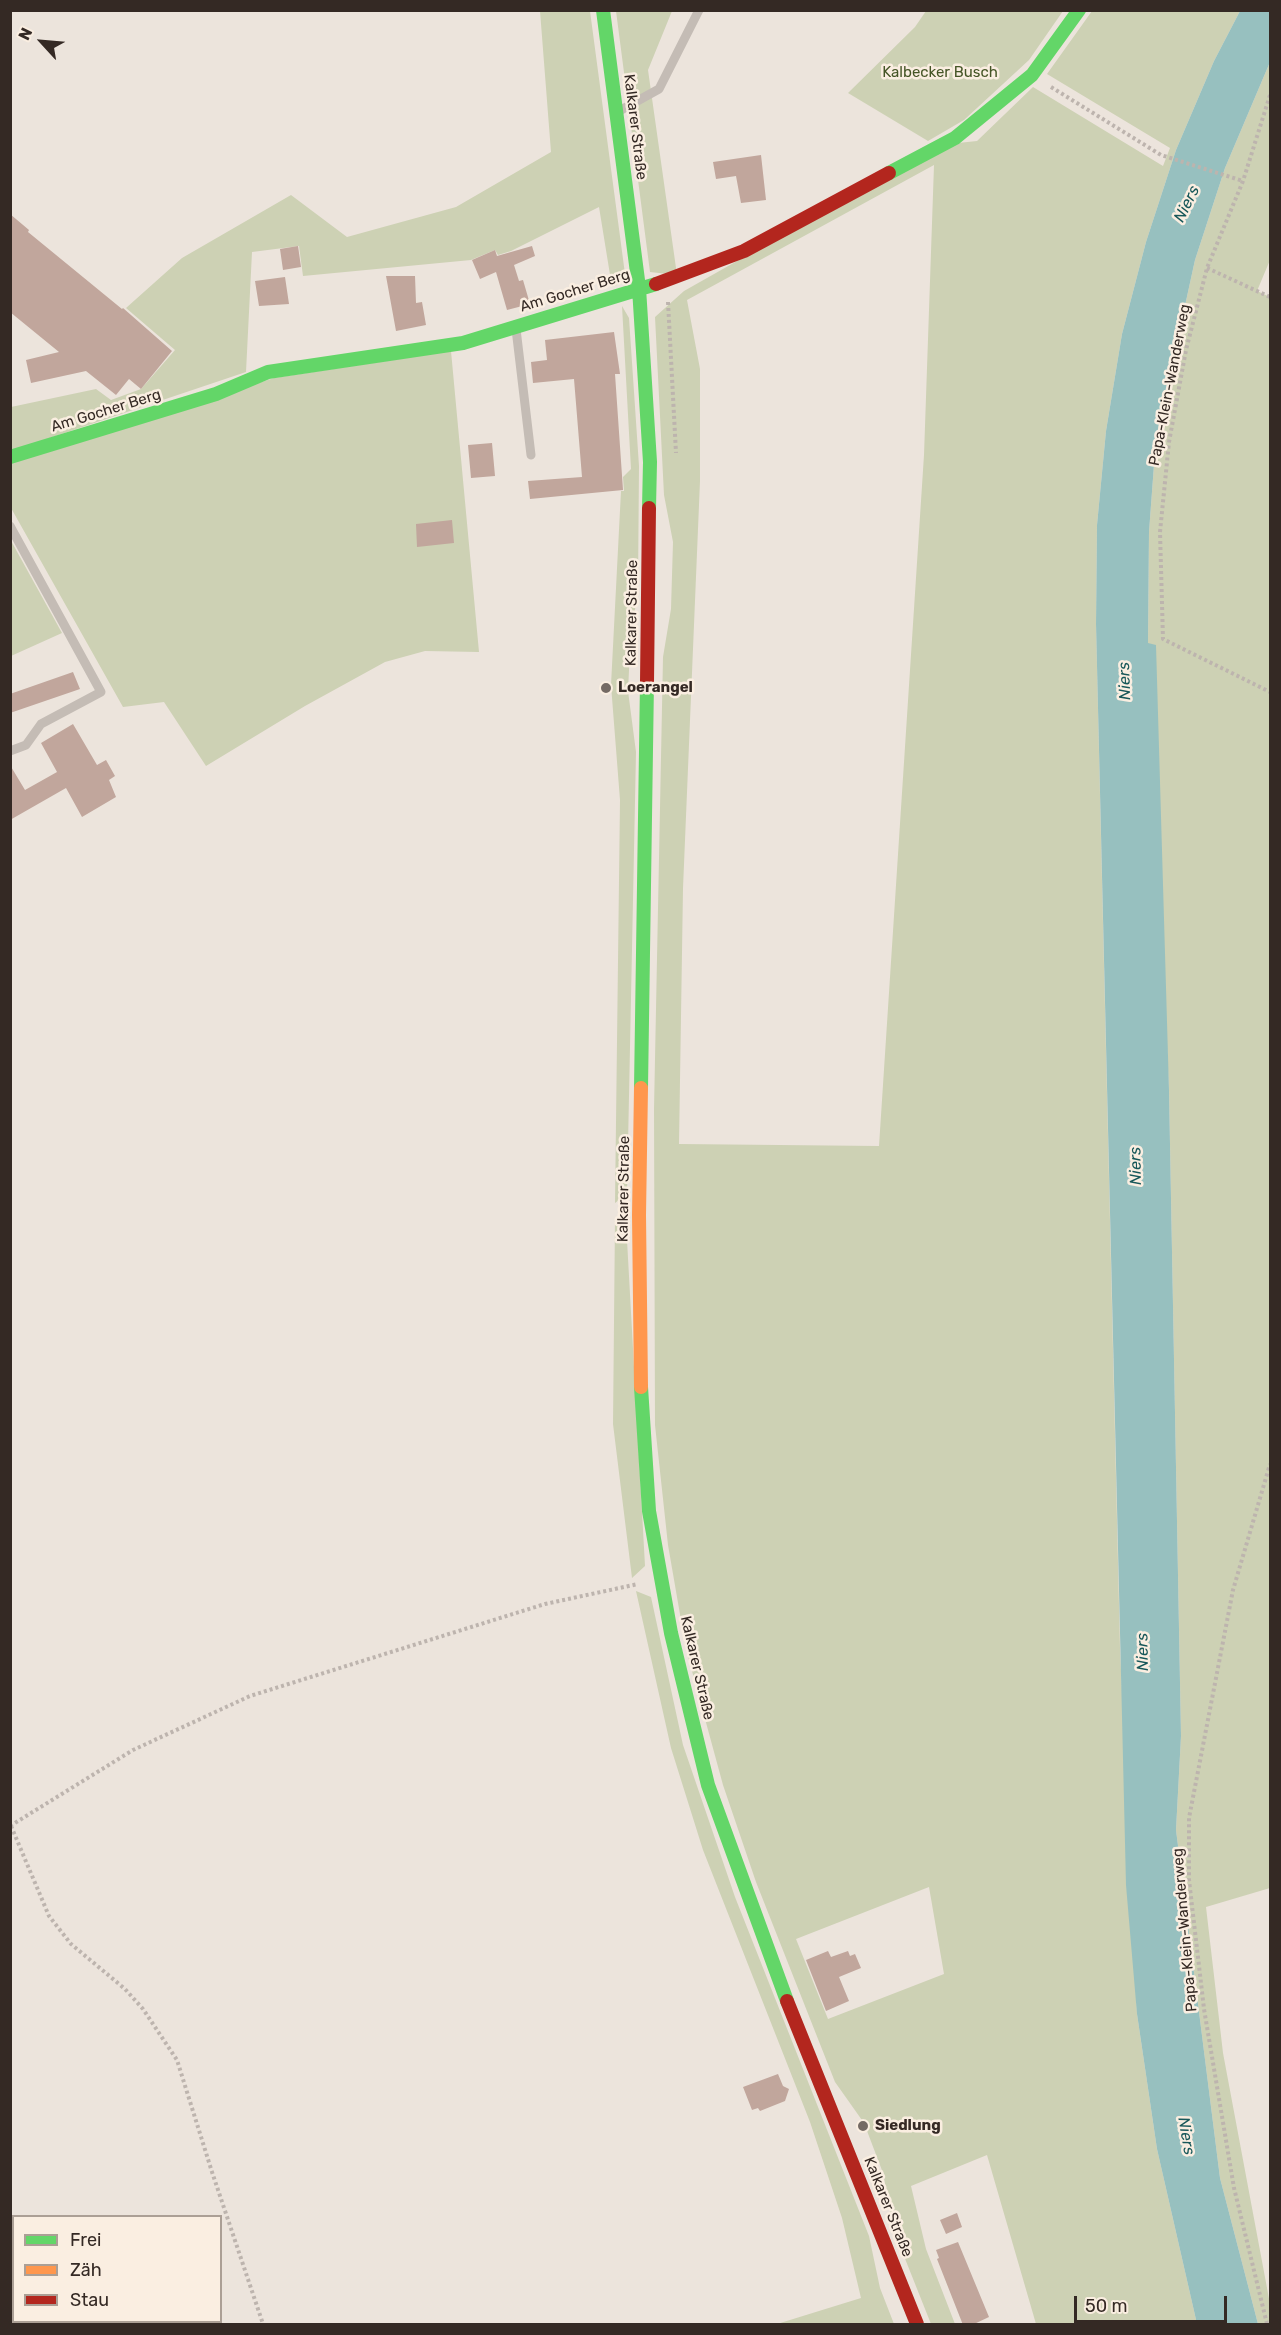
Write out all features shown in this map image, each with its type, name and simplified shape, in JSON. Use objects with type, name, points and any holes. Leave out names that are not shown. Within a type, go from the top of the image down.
[{"type":"main road","name":"Kalkarer Straße","points":[[603,10],[639,288],[650,462],[639,1215],[640,1372],[649,1511],[660,1580],[682,1683],[708,1785],[780,1982],[916,2325]]},
{"type":"main road","name":"Am Gocher Berg","points":[[10,457],[216,394],[268,372],[463,343],[663,282],[744,251],[955,138],[1032,75],[1078,10]]},
{"type":"lane","points":[[616,113],[659,89],[699,10]]},
{"type":"lane","points":[[516,327],[531,455]]},
{"type":"lane","points":[[10,526],[101,692],[41,724],[26,745],[10,752]]},
{"type":"path","points":[[1032,75],[1161,155],[1243,181]]},
{"type":"path","name":"Papa-Klein-Wanderweg","points":[[1270,95],[1243,181],[1207,268],[1186,350],[1169,442],[1160,532],[1163,639],[1270,692]]},
{"type":"path","points":[[1207,268],[1270,297]]},
{"type":"path","points":[[663,282],[669,306],[676,458]]},
{"type":"path","name":"Papa-Klein-Wanderweg","points":[[1267,2325],[1234,2188],[1204,2009],[1189,1880],[1188,1818],[1233,1590],[1270,1464]]},
{"type":"path","points":[[263,2325],[177,2060],[143,2008],[125,1989],[71,1944],[49,1916],[11,1826],[133,1750],[250,1696],[545,1604],[660,1580]]},
{"type":"green space","points":[[540,11],[590,11],[625,274],[622,283],[612,287],[599,207],[511,251],[498,255],[495,250],[471,260],[303,276],[299,246],[252,252],[246,372],[11,451],[11,407],[96,389],[111,400],[141,389],[175,350],[126,308],[182,258],[291,195],[347,237],[456,207],[551,152]]},
{"type":"green space","points":[[616,11],[672,11],[648,70],[677,275],[650,272]]},
{"type":"green space","name":"Kalbecker Busch","points":[[926,11],[1063,11],[1029,60],[964,120],[928,141],[848,93],[915,27]]},
{"type":"green space","points":[[1092,11],[1240,11],[1214,61],[1176,150],[1146,242],[1122,334],[1106,431],[1097,525],[1096,624],[1120,1648],[1137,2014],[1157,2149],[1197,2324],[1036,2324],[987,2155],[911,2186],[926,2249],[955,2324],[931,2324],[894,2231],[883,2173],[864,2123],[835,2082],[756,1882],[723,1785],[686,1649],[668,1545],[655,1425],[654,1109],[663,657],[671,609],[673,542],[664,495],[655,317],[684,291],[845,200],[958,143],[977,141],[1033,87],[1163,166],[1170,148],[1047,74]],"holes":[[[934,165],[924,455],[879,1146],[679,1144],[683,888],[700,481],[700,369],[687,300]],[[929,1887],[944,1974],[828,2019],[796,1939]]]},
{"type":"green space","points":[[1270,62],[1270,260],[1257,291],[1270,297],[1270,1888],[1206,1907],[1223,2053],[1270,2304],[1270,2324],[1258,2324],[1220,2178],[1176,1830],[1181,1736],[1169,1090],[1148,643],[1149,532],[1156,438],[1195,260],[1225,168]]},
{"type":"green space","points":[[622,306],[629,318],[639,466],[638,586],[630,649],[628,691],[636,752],[627,1194],[615,1203],[620,800],[611,685],[621,491],[624,491],[623,477],[631,469]]},
{"type":"green space","points":[[451,351],[479,652],[425,651],[385,662],[305,706],[206,766],[164,702],[123,707],[11,508],[10,463],[274,378]]},
{"type":"green space","points":[[10,539],[62,633],[11,656],[10,656]]},
{"type":"green space","points":[[615,1219],[627,1240],[645,1566],[632,1578],[613,1424]]},
{"type":"green space","points":[[636,1591],[651,1597],[683,1745],[735,1897],[869,2236],[880,2288],[894,2324],[777,2324],[861,2298],[842,2218],[810,2122],[703,1850],[671,1748]]},
{"type":"water","name":"Niers","points":[[1240,11],[1270,11],[1270,62],[1225,168],[1195,260],[1156,438],[1149,532],[1148,643],[1156,645],[1169,1090],[1181,1736],[1176,1830],[1220,2178],[1258,2324],[1197,2324],[1157,2149],[1137,2014],[1126,1885],[1096,624],[1097,525],[1106,431],[1122,334],[1146,242],[1176,150],[1214,61]]},
{"type":"building","points":[[761,155],[766,200],[741,203],[736,176],[716,179],[713,162]]},
{"type":"building","points":[[10,214],[29,230],[28,232],[123,308],[172,351],[141,389],[129,379],[116,395],[86,371],[31,383],[26,360],[59,352],[10,312]]},
{"type":"building","points":[[298,246],[301,267],[283,270],[280,249]]},
{"type":"building","points":[[532,246],[535,256],[514,265],[519,281],[523,280],[530,304],[507,310],[496,272],[480,279],[472,260],[495,250],[497,256]]},
{"type":"building","points":[[386,276],[415,276],[416,303],[422,302],[426,325],[396,331]]},
{"type":"building","points":[[285,277],[289,304],[259,306],[255,281]]},
{"type":"building","points":[[614,332],[620,374],[615,374],[623,490],[530,499],[528,481],[582,477],[574,379],[533,383],[531,362],[547,360],[545,340]]},
{"type":"building","points":[[492,443],[495,476],[471,478],[468,445]]},
{"type":"building","points":[[452,520],[454,543],[417,547],[416,524]]},
{"type":"building","points":[[73,672],[80,689],[10,713],[10,694]]},
{"type":"building","points":[[73,724],[97,765],[106,760],[115,776],[109,780],[116,797],[82,817],[66,788],[10,820],[10,765],[25,790],[57,772],[41,743]]},
{"type":"building","points":[[828,1951],[831,1957],[848,1951],[850,1956],[855,1954],[861,1968],[839,1977],[849,2001],[826,2011],[806,1960]]},
{"type":"building","points":[[778,2074],[783,2086],[789,2089],[785,2101],[760,2111],[758,2108],[752,2110],[743,2087]]},
{"type":"building","points":[[957,2213],[962,2227],[946,2234],[940,2220]]},
{"type":"building","points":[[958,2242],[989,2317],[972,2325],[963,2325],[937,2259],[939,2258],[936,2250]]},
{"type":"traffic: fast","points":[[603,10],[639,288],[650,462],[649,508]]},
{"type":"traffic: fast","points":[[889,173],[955,138],[1032,75],[1079,10]]},
{"type":"traffic: fast","points":[[10,457],[216,394],[268,372],[463,343],[656,284]]},
{"type":"traffic: fast","points":[[641,1088],[647,682]]},
{"type":"traffic: fast","points":[[641,1387],[649,1511],[671,1633],[708,1785],[787,2001]]},
{"type":"traffic: slow","points":[[641,1088],[639,1215],[641,1387]]},
{"type":"traffic: jam","points":[[656,284],[744,251],[889,173]]},
{"type":"traffic: jam","points":[[647,682],[649,508]]},
{"type":"traffic: jam","points":[[787,2001],[917,2324]]},
{"type":"place","name":"Loerangel","points":[[606,688]]},
{"type":"place","name":"Siedlung","points":[[863,2126]]}]
